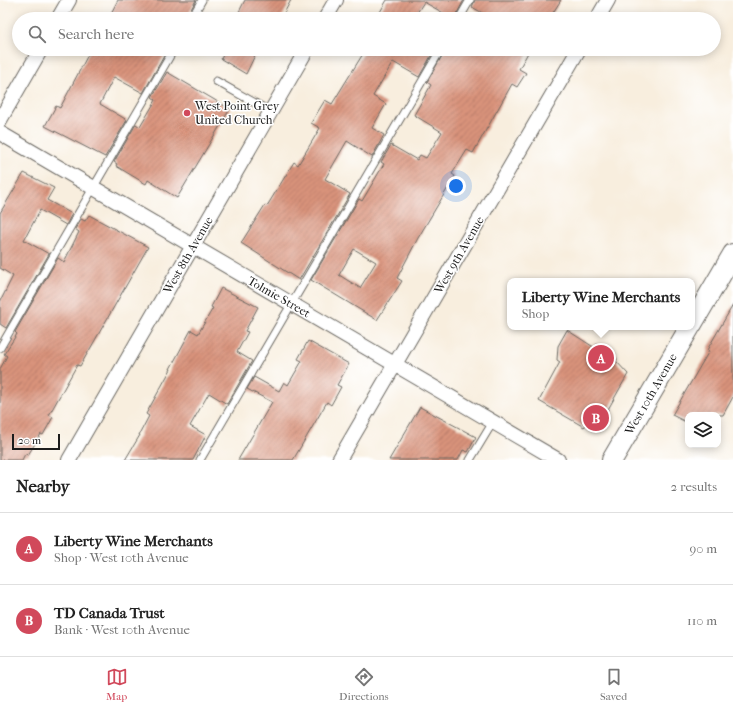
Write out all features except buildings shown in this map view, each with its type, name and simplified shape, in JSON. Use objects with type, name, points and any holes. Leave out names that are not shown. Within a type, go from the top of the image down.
[{"type":"main road","points":[[695,319],[733,254]]},
{"type":"main road","name":"West 10th Avenue","points":[[612,460],[688,330]]},
{"type":"street","points":[[62,12],[69,0]]},
{"type":"street","points":[[329,12],[336,0]]},
{"type":"street","points":[[600,12],[608,0]]},
{"type":"street","points":[[0,120],[37,56]]},
{"type":"street","name":"West 8th Avenue","points":[[69,460],[303,56]]},
{"type":"street","name":"West 9th Avenue","points":[[339,460],[575,56]]},
{"type":"street","name":"Tolmie Street","points":[[0,133],[558,460]]},
{"type":"lane","points":[[195,12],[202,0]]},
{"type":"lane","points":[[463,12],[470,0]]},
{"type":"lane","points":[[0,348],[170,56]]},
{"type":"lane","points":[[200,460],[437,56]]},
{"type":"lane","points":[[216,81],[271,112]]},
{"type":"lane","points":[[470,460],[493,422]]},
{"type":"place","name":"West Point Grey United Church","points":[[187,113]]},
{"type":"place","name":"Liberty Wine Merchants","points":[[601,358]]},
{"type":"place","name":"TD Canada Trust","points":[[596,418]]}]
